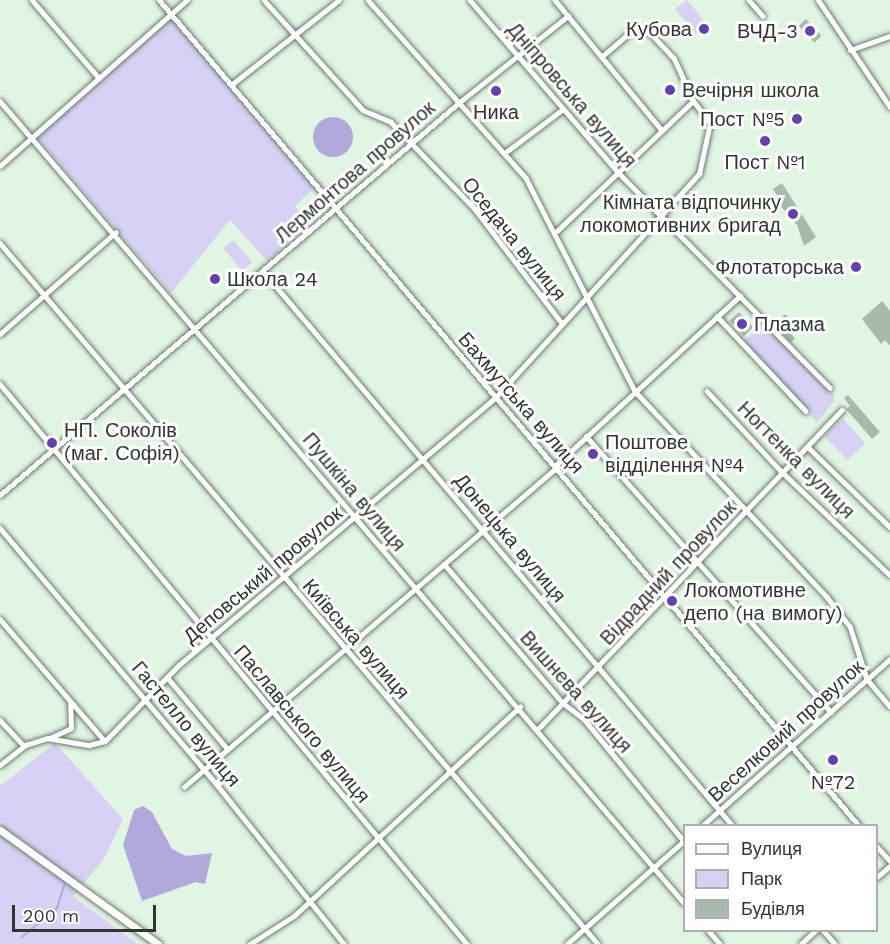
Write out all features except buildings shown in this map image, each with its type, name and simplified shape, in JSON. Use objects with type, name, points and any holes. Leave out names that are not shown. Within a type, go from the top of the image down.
[{"type":"main road","points":[[0,830],[158,944]]},
{"type":"street","points":[[32,0],[99,78]]},
{"type":"street","name":"Бахмутська вулиця","points":[[159,0],[557,466],[858,824]]},
{"type":"street","points":[[0,166],[188,0]]},
{"type":"street","name":"Оседача вулиця","points":[[264,0],[363,110],[391,122],[475,209],[562,323]]},
{"type":"street","points":[[231,85],[339,0]]},
{"type":"street","points":[[368,0],[506,152],[557,231],[634,392],[850,626],[867,679],[890,706]]},
{"type":"street","name":"Дніпровська вулиця","points":[[470,0],[619,173],[830,387]]},
{"type":"street","points":[[555,0],[660,128]]},
{"type":"street","points":[[749,0],[763,16]]},
{"type":"street","points":[[818,0],[849,51],[890,107]]},
{"type":"street","name":"Лермонтова провулок","points":[[0,495],[122,387],[413,145],[461,101],[568,16]]},
{"type":"street","points":[[557,231],[619,173],[660,128],[693,101],[674,59],[651,33],[637,27],[602,57]]},
{"type":"street","points":[[849,51],[890,36]]},
{"type":"street","name":"Пушкіна вулиця","points":[[0,100],[116,232],[354,518],[539,728],[683,902]]},
{"type":"street","name":"Деповський провулок","points":[[105,741],[167,677],[496,397],[659,214],[699,174],[710,123],[693,101]]},
{"type":"street","points":[[506,152],[563,109]]},
{"type":"street","points":[[0,334],[116,232]]},
{"type":"street","name":"Київська вулиця","points":[[0,243],[284,579],[345,647],[598,944]]},
{"type":"street","name":"Донецька вулиця","points":[[263,271],[732,824]]},
{"type":"street","points":[[184,787],[226,747],[484,531],[740,296]]},
{"type":"street","points":[[717,316],[806,411]]},
{"type":"street","name":"Паславського вулиця","points":[[0,384],[55,447],[211,639],[467,944]]},
{"type":"street","name":"Ногтенка вулиця","points":[[707,391],[786,473],[890,575]]},
{"type":"street","name":"Відрадний провулок","points":[[539,728],[786,473],[842,410]]},
{"type":"street","points":[[586,436],[831,712]]},
{"type":"street","points":[[808,447],[890,527]]},
{"type":"street","name":"Гастелло вулиця","points":[[0,528],[203,767],[344,944]]},
{"type":"street","name":"Вишнева вулиця","points":[[445,565],[563,703],[584,719],[683,840]]},
{"type":"street","points":[[0,619],[105,741],[89,745],[47,738]]},
{"type":"street","name":"Веселковий провулок","points":[[703,824],[890,659]]},
{"type":"street","points":[[167,677],[226,747]]},
{"type":"street","points":[[0,765],[24,747],[71,728],[70,700]]},
{"type":"street","points":[[250,944],[276,931],[520,707]]},
{"type":"street","points":[[0,720],[24,747]]},
{"type":"street","points":[[567,944],[683,842]]},
{"type":"street","points":[[878,849],[890,864],[878,876]]},
{"type":"street","points":[[710,932],[720,944]]},
{"type":"street","points":[[801,944],[814,932]]},
{"type":"street","points":[[825,932],[835,944]]},
{"type":"green space","points":[[687,0],[705,22],[696,34],[675,9]]},
{"type":"green space","points":[[171,19],[317,185],[295,206],[310,224],[267,261],[230,220],[171,293],[36,136]]},
{"type":"green space","points":[[233,240],[252,262],[242,270],[223,249]]},
{"type":"green space","points":[[764,322],[834,393],[834,402],[817,422],[744,341]]},
{"type":"green space","points":[[843,419],[866,443],[847,460],[825,436]]},
{"type":"green space","points":[[55,743],[123,819],[104,859],[73,896],[137,944],[0,944],[0,786]]},
{"type":"shaded area","points":[[333,117],[341,118],[347,123],[352,129],[352,145],[347,151],[341,156],[333,157],[325,156],[319,151],[314,145],[313,137],[314,129],[319,123],[325,118]]},
{"type":"shaded area","points":[[143,806],[152,812],[172,849],[186,856],[212,853],[205,884],[196,882],[142,901],[123,845],[134,810]]},
{"type":"waterway","points":[[22,937],[57,908],[65,884]]},
{"type":"place","name":"Кубова","points":[[704,29]]},
{"type":"place","name":"ВЧД-3","points":[[810,31]]},
{"type":"place","name":"Вечірня школа","points":[[670,90]]},
{"type":"place","name":"Ника","points":[[496,91]]},
{"type":"place","name":"Пост №5","points":[[797,119]]},
{"type":"place","name":"Пост №1","points":[[765,141]]},
{"type":"place","name":"Кімната відпочинку локомотивних бригад","points":[[793,214]]},
{"type":"place","name":"Флотаторська","points":[[856,267]]},
{"type":"place","name":"Школа 24","points":[[215,279]]},
{"type":"place","name":"Плазма","points":[[742,324]]},
{"type":"place","name":"НП. Соколів (маг. Софія)","points":[[52,443]]},
{"type":"place","name":"Поштове відділення №4","points":[[593,454]]},
{"type":"place","name":"Локомотивне депо (на вимогу)","points":[[672,601]]},
{"type":"place","name":"№72","points":[[833,760]]}]
